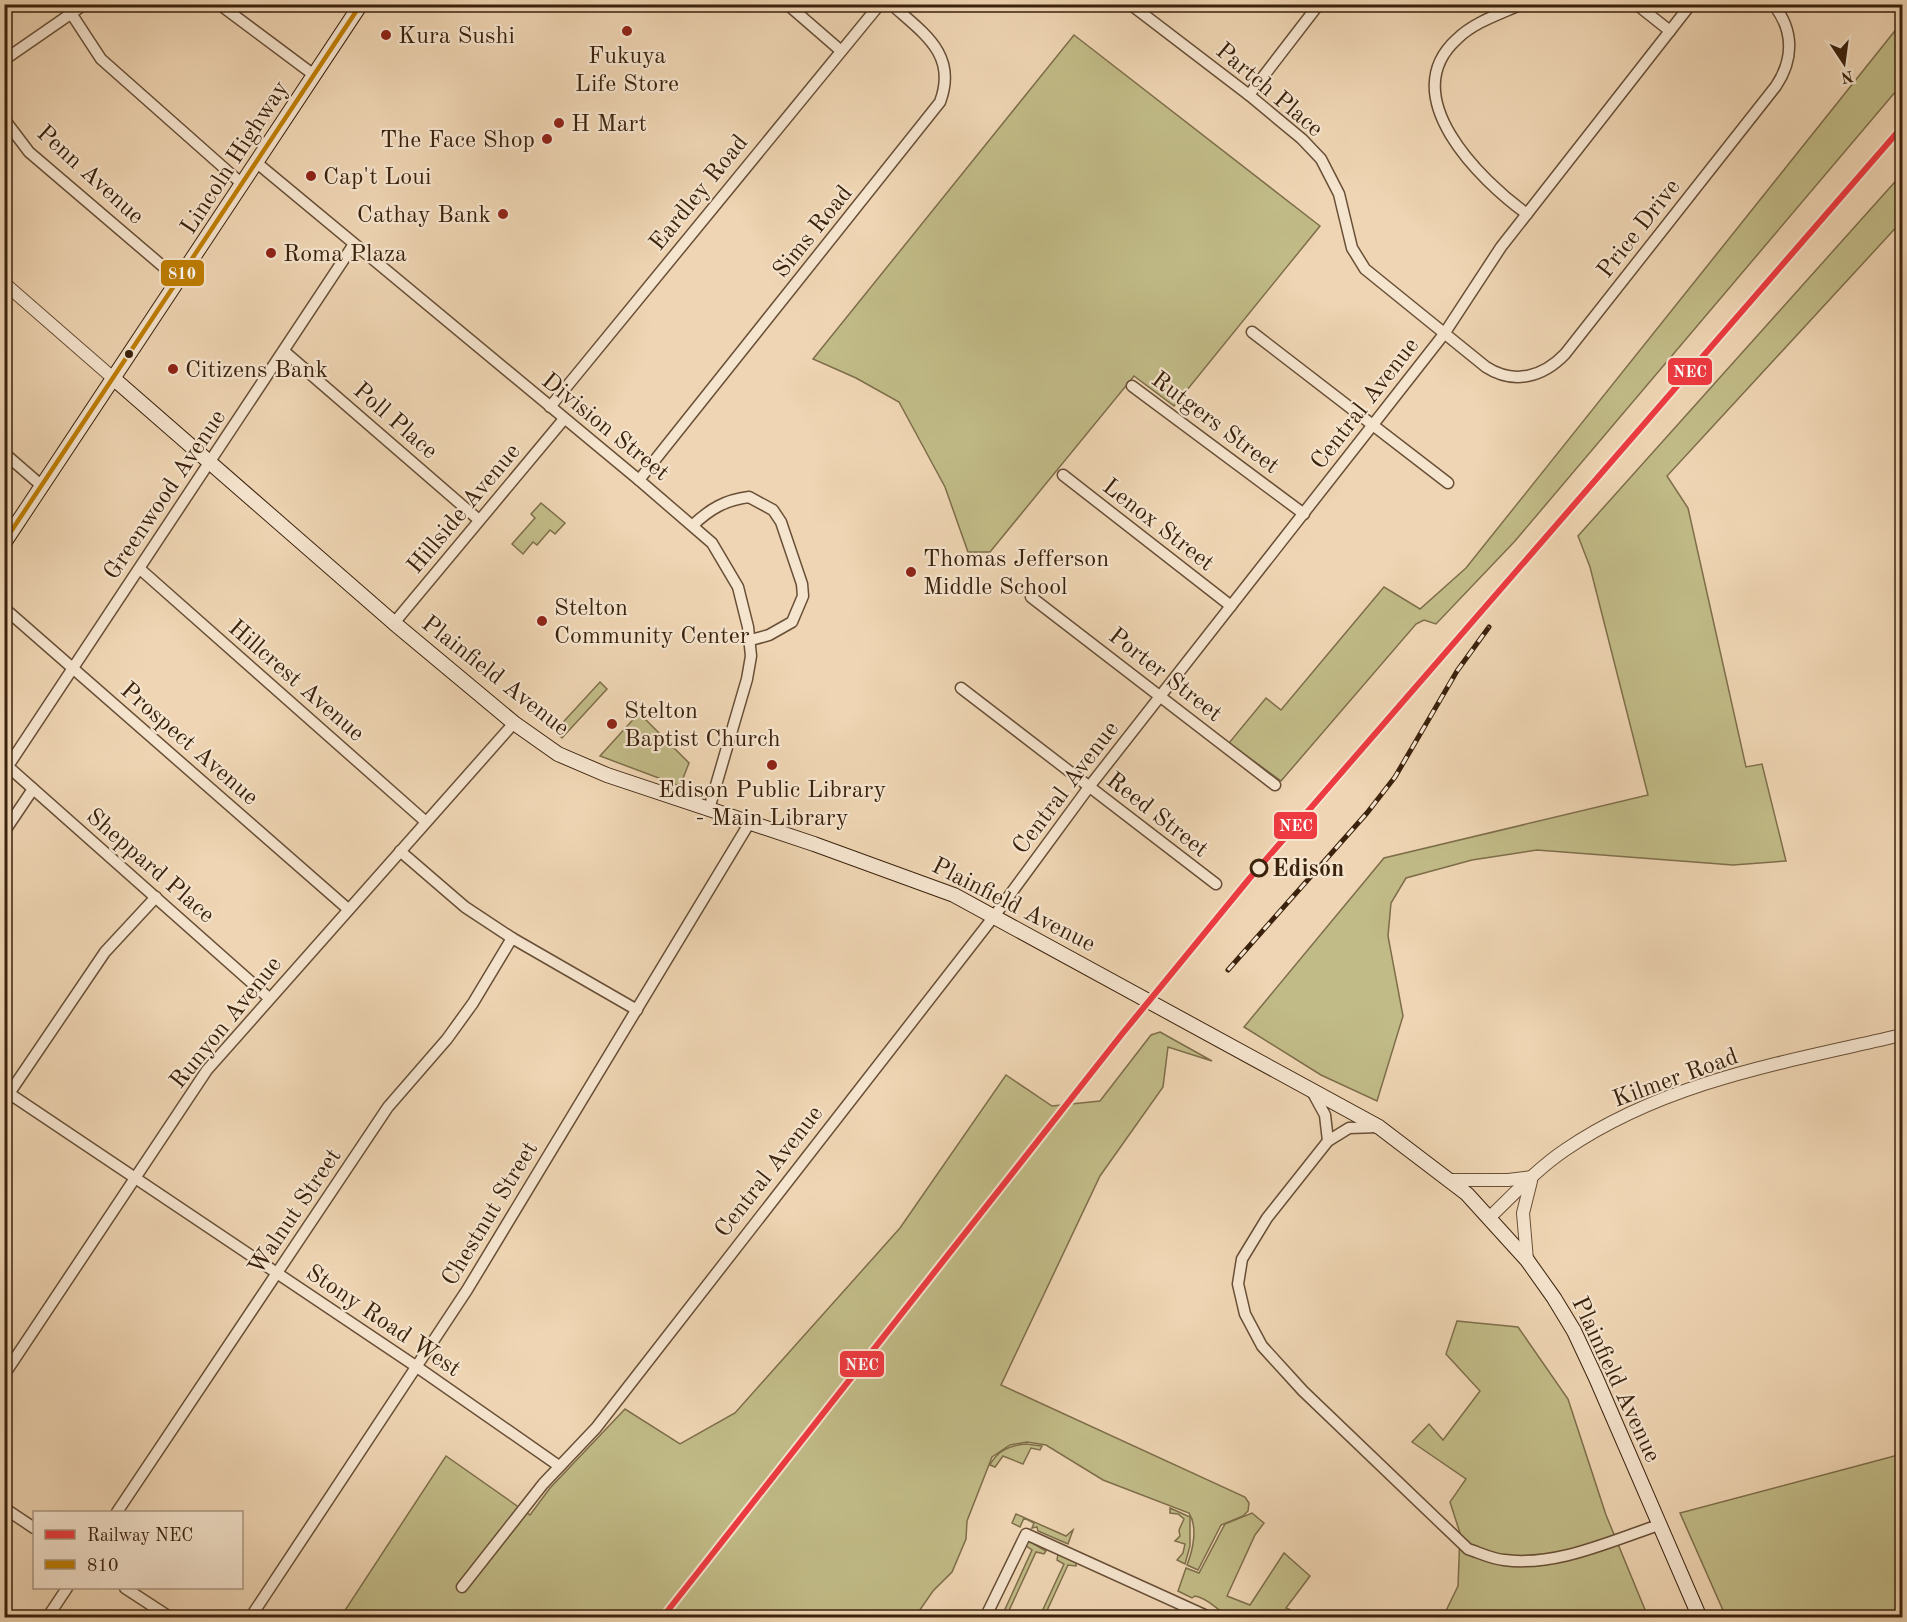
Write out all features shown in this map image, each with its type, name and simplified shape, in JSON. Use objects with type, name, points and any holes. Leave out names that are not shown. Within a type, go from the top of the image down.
[{"type":"main road","name":"Lincoln Highway","points":[[4,543],[112,378],[180,281],[241,183],[257,163],[361,4]]},
{"type":"main road","name":"Plainfield Avenue","points":[[112,378],[394,623],[514,723],[553,751],[582,766],[922,882],[994,915],[1289,1077],[1313,1093],[1379,1127],[1451,1180],[1490,1217],[1527,1260],[1574,1331],[1700,1617]]},
{"type":"street","points":[[65,4],[101,59],[241,183]]},
{"type":"street","points":[[4,60],[85,4]]},
{"type":"street","points":[[219,4],[314,75]]},
{"type":"street","points":[[787,4],[840,50]]},
{"type":"street","name":"Eardley Road","points":[[550,407],[840,50],[880,4]]},
{"type":"street","name":"Sims Road","points":[[639,480],[940,102],[946,86],[947,72],[941,57],[931,41],[891,4]]},
{"type":"street","name":"Partch Place","points":[[1130,4],[1249,95],[1302,139],[1321,159],[1339,194],[1352,249],[1365,269],[1444,334]]},
{"type":"street","points":[[1249,95],[1319,4]]},
{"type":"street","points":[[1522,4],[1470,29],[1455,40],[1437,69],[1434,84],[1442,120],[1473,166],[1496,191],[1527,214]]},
{"type":"street","points":[[1636,4],[1670,31]]},
{"type":"street","name":"Central Avenue","points":[[462,1587],[543,1484],[603,1418],[994,915],[1089,787],[1444,334],[1501,247],[1691,4]]},
{"type":"street","name":"Price Drive","points":[[1444,334],[1498,374],[1527,377],[1542,373],[1555,364],[1784,75],[1790,48],[1789,35],[1785,22],[1773,4]]},
{"type":"street","name":"Penn Avenue","points":[[4,119],[29,152],[180,281]]},
{"type":"street","name":"Division Street","points":[[257,163],[712,543],[733,577],[751,639],[747,679],[709,809]]},
{"type":"street","name":"Greenwood Avenue","points":[[6,765],[74,668],[285,352],[354,244]]},
{"type":"street","name":"Plainfield Avenue","points":[[4,283],[112,378]]},
{"type":"street","points":[[1252,332],[1448,483]]},
{"type":"street","name":"Poll Place","points":[[285,352],[479,520]]},
{"type":"street","name":"Rutgers Street","points":[[1132,386],[1304,514]]},
{"type":"street","name":"Hillside Avenue","points":[[394,623],[564,419]]},
{"type":"street","points":[[4,453],[42,486]]},
{"type":"street","name":"Lenox Street","points":[[1063,475],[1230,606]]},
{"type":"street","points":[[693,525],[717,506],[749,496],[773,510],[781,522],[802,584],[803,596],[792,622],[769,635],[751,639]]},
{"type":"street","name":"Hillcrest Avenue","points":[[140,569],[426,822]]},
{"type":"street","name":"Porter Street","points":[[1031,597],[1275,785]]},
{"type":"street","name":"Prospect Avenue","points":[[4,608],[348,909]]},
{"type":"street","name":"Reed Street","points":[[961,688],[1216,885]]},
{"type":"street","name":"Runyon Avenue","points":[[4,1375],[207,1070],[514,723]]},
{"type":"street","name":"Sheppard Place","points":[[6,765],[269,998]]},
{"type":"street","points":[[4,832],[33,789]]},
{"type":"street","name":"Chestnut Street","points":[[250,1617],[417,1367],[750,822]]},
{"type":"street","points":[[400,851],[465,907],[512,938],[637,1010]]},
{"type":"street","points":[[6,1095],[105,952],[156,897]]},
{"type":"street","name":"Walnut Street","points":[[118,1511],[388,1107],[447,1039],[473,1003],[512,938]]},
{"type":"street","name":"Kilmer Road","points":[[1490,1217],[1532,1177],[1583,1138],[1667,1096],[1718,1078],[1902,1035]]},
{"type":"street","points":[[1313,1093],[1325,1115],[1328,1141]]},
{"type":"street","name":"Stony Road West","points":[[6,1095],[136,1178],[417,1367],[559,1466]]},
{"type":"street","points":[[1379,1127],[1349,1128],[1328,1141],[1261,1228],[1242,1259],[1238,1284],[1245,1314],[1262,1347],[1468,1549],[1502,1560],[1530,1562],[1575,1552],[1659,1525]]},
{"type":"street","points":[[1451,1180],[1508,1180],[1532,1177],[1525,1195],[1523,1213],[1527,1260]]},
{"type":"street","points":[[4,1508],[33,1527]]},
{"type":"street","points":[[985,1617],[1026,1534],[1193,1614],[1211,1617]]},
{"type":"street","points":[[46,1617],[65,1589]]},
{"type":"street","points":[[128,1589],[171,1617]]},
{"type":"shaded area","points":[[1902,22],[1902,84],[1515,541],[1436,624],[1424,620],[1416,624],[1281,781],[1229,743],[1266,698],[1281,710],[1384,587],[1420,609],[1466,568]]},
{"type":"shaded area","points":[[1074,35],[1320,226],[1174,406],[1134,376],[990,552],[968,552],[945,487],[899,402],[856,378],[813,359]]},
{"type":"shaded area","points":[[1902,174],[1902,221],[1667,476],[1688,508],[1746,767],[1762,764],[1786,861],[1733,865],[1537,850],[1472,860],[1406,878],[1391,903],[1388,936],[1403,1016],[1377,1101],[1321,1075],[1244,1027],[1384,858],[1648,795],[1590,567],[1578,536]]},
{"type":"shaded area","points":[[541,503],[565,523],[555,534],[550,530],[537,545],[533,542],[523,554],[512,544],[535,518],[531,514]]},
{"type":"shaded area","points":[[600,682],[607,689],[562,738],[555,731]]},
{"type":"shaded area","points":[[639,713],[689,763],[680,786],[600,756]]},
{"type":"shaded area","points":[[1160,1032],[1212,1061],[1168,1047],[1163,1087],[1100,1176],[1001,1385],[1245,1497],[1249,1503],[1248,1511],[1243,1516],[1221,1525],[1198,1570],[1187,1565],[1193,1546],[1194,1532],[1189,1513],[1103,1480],[1046,1445],[1027,1442],[1010,1445],[992,1457],[967,1521],[966,1539],[952,1572],[933,1591],[915,1617],[340,1618],[446,1456],[530,1515],[550,1488],[625,1409],[680,1444],[735,1413],[900,1228],[1006,1075],[1052,1106],[1100,1101],[1151,1035]]},
{"type":"shaded area","points":[[1457,1321],[1518,1327],[1568,1399],[1606,1515],[1648,1617],[1443,1617],[1458,1586],[1460,1533],[1450,1502],[1466,1479],[1412,1442],[1429,1424],[1443,1440],[1480,1391],[1446,1354]]},
{"type":"shaded area","points":[[1026,1444],[1042,1446],[1040,1450],[1031,1448],[1023,1464],[1003,1456],[995,1467],[990,1465],[996,1456],[1005,1450]]},
{"type":"shaded area","points":[[1902,1454],[1902,1617],[1726,1617],[1680,1513]]},
{"type":"shaded area","points":[[1170,1508],[1190,1517],[1190,1546],[1185,1564],[1177,1560],[1183,1553],[1185,1544],[1175,1541],[1180,1536],[1179,1530],[1184,1519],[1178,1514],[1170,1513]]},
{"type":"shaded area","points":[[1252,1513],[1264,1523],[1255,1535],[1227,1596],[1250,1605],[1284,1553],[1310,1576],[1286,1608],[1307,1617],[1238,1618],[1226,1614],[1209,1602],[1195,1596],[1192,1598],[1178,1591],[1186,1568],[1199,1573],[1225,1524]]},
{"type":"shaded area","points":[[1016,1514],[1066,1536],[1073,1530],[1068,1544],[1038,1531],[1037,1527],[1032,1528],[1034,1523],[1024,1518],[1020,1527],[1012,1523]]},
{"type":"shaded area","points":[[1029,1541],[1046,1551],[1044,1554],[1036,1552],[1006,1617],[1001,1618],[1032,1550],[1025,1545],[1025,1542]]},
{"type":"shaded area","points":[[1058,1554],[1076,1562],[1076,1566],[1068,1565],[1044,1617],[1039,1618],[1064,1564],[1057,1560]]},
{"type":"railway","points":[[1228,970],[1367,813],[1395,777],[1457,671],[1489,627]]},
{"type":"rail line","name":"NEC","points":[[662,1618],[1122,1034],[1249,879],[1902,127]]},
{"type":"transit line","name":"810","points":[[4,542],[361,4]]},
{"type":"place","name":"Fukuya Life Store","points":[[627,31]]},
{"type":"place","name":"Kura Sushi","points":[[386,35]]},
{"type":"place","name":"H Mart","points":[[559,123]]},
{"type":"place","name":"The Face Shop","points":[[547,139]]},
{"type":"place","name":"Cap't Loui","points":[[311,176]]},
{"type":"place","name":"Cathay Bank","points":[[503,214]]},
{"type":"place","name":"Roma Plaza","points":[[271,253]]},
{"type":"place","name":"Citizens Bank","points":[[173,369]]},
{"type":"place","name":"Thomas Jefferson Middle School","points":[[911,572]]},
{"type":"place","name":"Stelton Community Center","points":[[542,621]]},
{"type":"place","name":"Stelton Baptist Church","points":[[612,724]]},
{"type":"place","name":"Edison Public Library - Main Library","points":[[772,765]]},
{"type":"place","name":"Edison","points":[[1259,868]]}]
